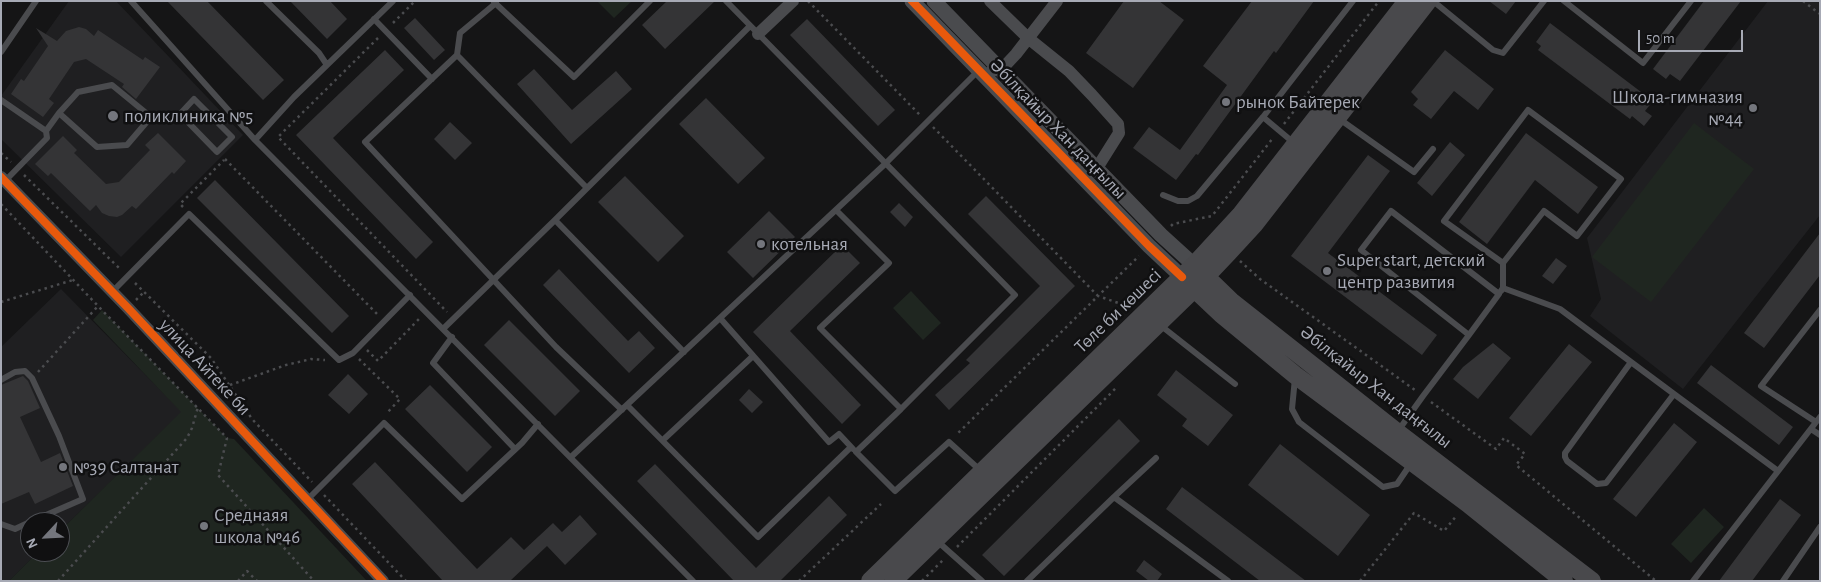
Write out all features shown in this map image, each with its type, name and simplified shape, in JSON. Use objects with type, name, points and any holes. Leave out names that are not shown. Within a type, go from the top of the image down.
[{"type":"main road","name":"Төле би көшесі","points":[[893,581],[935,538],[1159,324],[1241,214],[1407,1]]},
{"type":"main road","name":"Төле би көшесі","points":[[870,581],[982,472],[1194,277],[1229,252],[1254,225],[1428,1]]},
{"type":"main road","name":"Әбілқайыр Хан даңғылы","points":[[1194,277],[1221,314],[1295,374],[1393,438],[1592,581]]},
{"type":"main road","name":"Әбілқайыр Хан даңғылы","points":[[1194,277],[1231,301],[1393,438],[1412,462],[1467,503],[1564,581]]},
{"type":"street","points":[[754,30],[793,1]]},
{"type":"street","name":"Әбілқайыр Хан даңғылы","points":[[912,1],[1149,246],[1194,277]]},
{"type":"street","name":"Әбілқайыр Хан даңғылы","points":[[934,1],[1161,235],[1194,277]]},
{"type":"street","points":[[990,1],[1028,38],[1069,71],[1118,124],[1119,132],[1097,168]]},
{"type":"street","points":[[979,70],[1001,70],[1057,1]]},
{"type":"street","name":"улица Айтеке би","points":[[3,179],[112,292],[383,581]]},
{"type":"lane","points":[[1,52],[36,1]]},
{"type":"lane","points":[[131,1],[255,140],[693,581]]},
{"type":"lane","points":[[266,1],[318,53],[327,65]]},
{"type":"lane","points":[[255,140],[294,97],[392,1]]},
{"type":"lane","points":[[622,410],[556,347],[365,142],[457,55],[460,34],[495,2],[574,77],[650,1]]},
{"type":"lane","points":[[726,1],[1014,295],[856,452]]},
{"type":"lane","points":[[1163,195],[1178,201],[1188,201],[1196,196],[1263,117],[1353,1]]},
{"type":"lane","points":[[1433,1],[1493,50],[1503,53],[1544,1]]},
{"type":"lane","points":[[1564,1],[1643,63],[1690,1]]},
{"type":"lane","points":[[374,19],[432,79]]},
{"type":"lane","points":[[443,329],[587,188],[754,30]]},
{"type":"lane","points":[[457,55],[587,188]]},
{"type":"lane","points":[[571,457],[885,164],[979,70]]},
{"type":"lane","points":[[3,179],[47,138],[46,131],[78,92],[112,85],[152,117]]},
{"type":"lane","points":[[59,113],[97,147],[127,145],[152,117],[180,114],[194,99],[232,137],[217,152],[180,114]]},
{"type":"lane","points":[[1,100],[46,131]]},
{"type":"lane","points":[[1393,438],[1503,288],[1503,263],[1544,211],[1577,236],[1621,179],[1528,110],[1444,221],[1503,263]]},
{"type":"lane","points":[[1263,117],[1295,144]]},
{"type":"lane","points":[[1337,118],[1414,172],[1433,149]]},
{"type":"lane","points":[[836,210],[888,263],[820,328],[901,409]]},
{"type":"lane","points":[[1469,335],[1361,250],[1391,210],[1499,294]]},
{"type":"lane","points":[[112,292],[189,214],[339,360],[353,353],[410,296]]},
{"type":"lane","points":[[555,220],[684,352]]},
{"type":"lane","points":[[1503,288],[1560,309],[1778,471]]},
{"type":"lane","points":[[1693,581],[1818,420],[1761,386],[1820,310]]},
{"type":"lane","points":[[720,318],[829,442],[839,434],[895,491],[949,442],[982,472]]},
{"type":"lane","points":[[1159,324],[1235,384]]},
{"type":"lane","points":[[452,337],[433,363],[515,449]]},
{"type":"lane","points":[[662,440],[753,356]]},
{"type":"lane","points":[[1631,362],[1564,453],[1567,461],[1597,484],[1602,485],[1606,483],[1674,394]]},
{"type":"lane","points":[[1,380],[16,372],[25,371],[32,378],[59,436],[83,499],[53,512]]},
{"type":"lane","points":[[1295,374],[1292,409],[1300,422],[1382,487],[1397,484],[1412,462]]},
{"type":"lane","points":[[627,405],[758,536],[851,447]]},
{"type":"lane","points":[[307,500],[384,424],[462,499],[515,449],[538,424]]},
{"type":"lane","points":[[1811,429],[1820,435]]},
{"type":"lane","points":[[1027,581],[1156,458]]},
{"type":"lane","points":[[1114,497],[1228,581]]},
{"type":"lane","points":[[1,524],[15,528],[20,526]]},
{"type":"lane","points":[[1783,581],[1820,527]]},
{"type":"lane","points":[[935,538],[982,581]]},
{"type":"path","points":[[415,1],[278,137],[453,319]]},
{"type":"path","points":[[808,1],[1098,296]]},
{"type":"path","points":[[1161,235],[1173,224],[1212,216],[1379,1]]},
{"type":"path","points":[[1803,1],[1820,14]]},
{"type":"path","points":[[1,153],[123,272]]},
{"type":"path","points":[[189,214],[180,204],[225,159],[384,321]]},
{"type":"path","points":[[1,204],[227,438],[218,475],[314,581]]},
{"type":"path","points":[[949,442],[1149,246]]},
{"type":"path","points":[[1229,252],[1260,279],[1496,449],[1504,438],[1524,454],[1516,465],[1656,581]]},
{"type":"path","points":[[130,278],[211,358],[252,419],[406,581]]},
{"type":"path","points":[[1,302],[73,280]]},
{"type":"path","points":[[32,378],[98,306]]},
{"type":"path","points":[[361,344],[378,360],[426,312]]},
{"type":"path","points":[[353,353],[400,399],[380,420],[384,424]]},
{"type":"path","points":[[230,386],[286,365],[310,359],[339,360]]},
{"type":"path","points":[[922,581],[1116,388]]},
{"type":"path","points":[[58,581],[186,438],[192,428],[198,407]]},
{"type":"path","points":[[1360,581],[1414,512],[1444,531],[1467,503]]},
{"type":"path","points":[[799,581],[880,504]]},
{"type":"path","points":[[238,581],[247,571],[256,581]]},
{"type":"shaded area","name":"поликлиника №5","points":[[69,1],[116,1],[243,135],[121,257],[1,139],[1,96]]},
{"type":"shaded area","points":[[597,1],[632,1],[614,18]]},
{"type":"shaded area","name":"Школа-гимназия №44","points":[[1768,1],[1820,1],[1820,215],[1683,389],[1590,316],[1601,299],[1587,238]]},
{"type":"shaded area","points":[[1694,123],[1754,169],[1651,302],[1592,257]]},
{"type":"shaded area","name":"№39 Салтанат","points":[[61,289],[182,412],[70,521],[70,512],[20,512],[20,562],[28,562],[9,581],[1,581],[1,347]]},
{"type":"shaded area","points":[[911,291],[941,323],[923,340],[893,308]]},
{"type":"shaded area","points":[[102,310],[227,438],[234,439],[367,581],[9,581],[28,562],[70,562],[70,521],[181,412],[93,320]]},
{"type":"shaded area","points":[[1704,508],[1724,527],[1691,563],[1671,544]]},
{"type":"building","points":[[167,1],[207,1],[284,80],[263,100]]},
{"type":"building","points":[[290,1],[330,1],[347,19],[327,39]]},
{"type":"building","points":[[667,1],[715,1],[665,49],[642,25]]},
{"type":"building","points":[[1124,1],[1159,1],[1184,20],[1133,88],[1086,53]]},
{"type":"building","points":[[1252,1],[1314,1],[1276,53],[1274,51],[1198,155],[1196,154],[1176,180],[1133,148],[1149,127],[1180,150],[1227,85],[1203,66]]},
{"type":"building","points":[[1489,1],[1516,1],[1506,14]]},
{"type":"building","points":[[1704,1],[1741,1],[1680,81],[1670,74],[1666,79],[1653,69]]},
{"type":"building","points":[[415,18],[445,50],[434,60],[404,28]]},
{"type":"building","points":[[807,19],[895,110],[878,126],[790,35]]},
{"type":"building","points":[[1550,23],[1653,101],[1645,111],[1652,116],[1644,126],[1632,116],[1630,119],[1538,50],[1541,46],[1536,42]]},
{"type":"building","points":[[79,27],[86,29],[94,36],[98,30],[143,60],[145,57],[160,67],[136,99],[122,87],[124,84],[86,59],[74,62],[49,99],[54,103],[43,117],[11,94],[21,79],[24,81],[48,46],[36,28],[57,41],[66,31]]},
{"type":"building","points":[[385,50],[404,70],[333,138],[433,242],[416,259],[296,135]]},
{"type":"building","points":[[1445,50],[1494,89],[1478,110],[1454,91],[1431,119],[1413,105],[1418,99],[1411,92]]},
{"type":"building","points":[[534,69],[572,110],[616,71],[632,89],[571,144],[517,84]]},
{"type":"building","points":[[706,98],[765,158],[738,184],[679,124]]},
{"type":"building","points":[[450,122],[472,143],[455,160],[434,139]]},
{"type":"building","points":[[158,133],[186,161],[174,174],[172,172],[136,209],[132,206],[117,217],[102,213],[96,205],[90,211],[51,173],[48,176],[35,164],[63,136],[77,150],[74,153],[106,184],[119,182],[150,150],[145,145]]},
{"type":"building","points":[[1526,133],[1598,187],[1578,214],[1535,180],[1487,244],[1459,222]]},
{"type":"building","points":[[1450,142],[1465,155],[1432,196],[1417,183]]},
{"type":"building","points":[[1368,155],[1390,171],[1328,253],[1437,335],[1422,355],[1291,256]]},
{"type":"building","points":[[625,176],[684,236],[658,262],[598,202]]},
{"type":"building","points":[[215,180],[349,316],[332,333],[197,198]]},
{"type":"building","points":[[986,196],[1075,286],[949,410],[935,395],[970,363],[966,360],[1040,286],[968,214]]},
{"type":"building","points":[[899,203],[913,217],[905,227],[890,212]]},
{"type":"building","name":"котельная","points":[[769,211],[795,237],[753,278],[727,252]]},
{"type":"building","points":[[1820,233],[1820,275],[1764,348],[1744,333]]},
{"type":"building","points":[[842,245],[860,263],[790,331],[861,405],[842,424],[753,332]]},
{"type":"building","points":[[1556,258],[1567,266],[1553,284],[1542,276]]},
{"type":"building","points":[[559,269],[628,341],[639,331],[655,348],[629,373],[543,285]]},
{"type":"building","points":[[509,320],[580,391],[555,416],[484,345]]},
{"type":"building","points":[[1493,343],[1511,358],[1478,399],[1453,379],[1463,367]]},
{"type":"building","points":[[1569,344],[1592,362],[1531,436],[1509,418]]},
{"type":"building","points":[[1711,365],[1793,427],[1779,445],[1697,383]]},
{"type":"building","points":[[1176,370],[1233,415],[1208,446],[1182,426],[1187,419],[1157,395]]},
{"type":"building","points":[[348,374],[368,394],[349,414],[328,395]]},
{"type":"building","name":"№39 Салтанат","points":[[23,376],[28,381],[40,408],[20,417],[41,462],[60,453],[73,486],[35,504],[29,492],[1,504],[1,385]]},
{"type":"building","points":[[430,385],[492,447],[467,472],[405,409]]},
{"type":"building","points":[[749,389],[763,402],[752,413],[739,400]]},
{"type":"building","points":[[1119,419],[1140,441],[1004,576],[982,555]]},
{"type":"building","points":[[1674,423],[1697,442],[1636,517],[1613,499]]},
{"type":"building","points":[[1280,444],[1370,515],[1338,556],[1248,485]]},
{"type":"building","points":[[375,462],[477,569],[511,537],[524,550],[553,523],[562,532],[580,515],[597,534],[565,565],[547,546],[510,581],[443,581],[352,484]]},
{"type":"building","points":[[655,464],[756,568],[829,496],[847,515],[780,581],[734,581],[637,481]]},
{"type":"building","points":[[1182,487],[1306,581],[1260,581],[1166,509]]},
{"type":"building","points":[[1780,499],[1801,515],[1752,581],[1719,581]]},
{"type":"building","points":[[1144,560],[1162,574],[1157,581],[1149,581],[1136,571]]},
{"type":"cycle path","points":[[912,1],[1149,246],[1182,277]]},
{"type":"cycle path","points":[[1,177],[128,308],[383,581]]},
{"type":"place","name":"рынок Байтерек","points":[[1226,102]]},
{"type":"place","name":"Школа-гимназия №44","points":[[1753,108]]},
{"type":"place","name":"поликлиника №5","points":[[113,116]]},
{"type":"place","name":"котельная","points":[[761,244]]},
{"type":"place","name":"Super start, детский центр развития","points":[[1327,271]]},
{"type":"place","name":"№39 Салтанат","points":[[63,467]]},
{"type":"place","name":"Среднаяя школа №46","points":[[204,526]]}]
